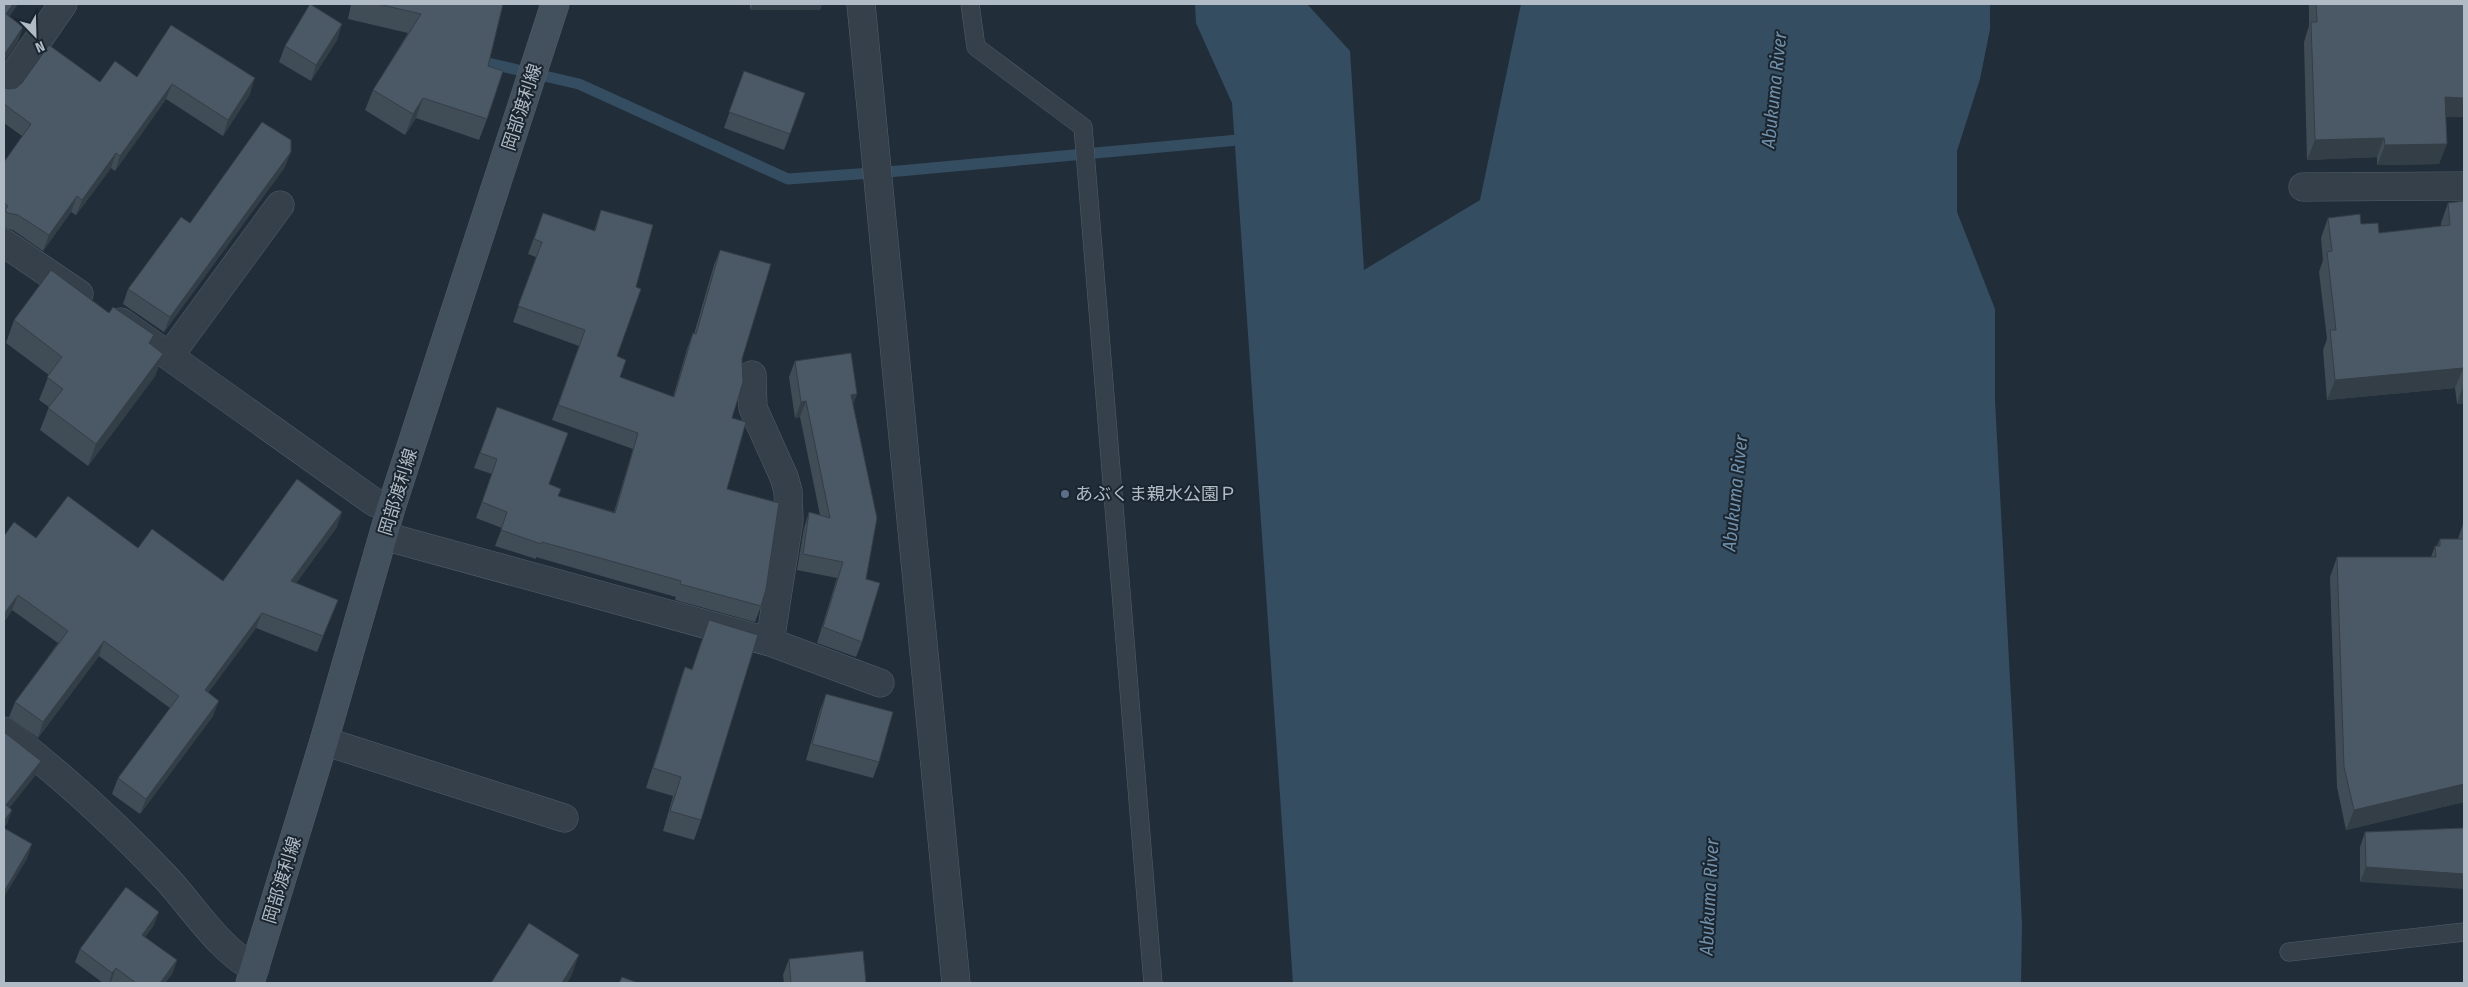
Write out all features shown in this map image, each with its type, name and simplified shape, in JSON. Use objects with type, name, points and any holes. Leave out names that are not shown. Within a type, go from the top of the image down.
[{"type":"main road","name":"岡部渡利線","points":[[252,976],[324,741],[392,508],[555,4]]},
{"type":"street","points":[[4,89],[63,4]]},
{"type":"street","points":[[861,4],[956,983]]},
{"type":"street","points":[[2303,187],[2464,186]]},
{"type":"street","points":[[170,355],[280,205]]},
{"type":"street","points":[[4,243],[170,355],[374,502],[392,508]]},
{"type":"street","points":[[752,375],[753,408],[778,461],[788,491],[790,504],[790,520],[770,642]]},
{"type":"street","points":[[384,536],[770,642],[880,683]]},
{"type":"street","points":[[4,731],[80,794],[167,879],[252,976]]},
{"type":"street","points":[[324,741],[564,818]]},
{"type":"lane","points":[[970,4],[976,47],[1083,127],[1153,983]]},
{"type":"lane","points":[[2288,952],[2464,932]]},
{"type":"water","name":"Abukuma River","points":[[1195,4],[1307,4],[1350,51],[1364,270],[1480,200],[1521,4],[1990,4],[1990,29],[1980,79],[1957,151],[1957,212],[1995,309],[1995,401],[2022,925],[2021,983],[1293,983],[1232,103],[1196,23]]},
{"type":"building","points":[[4,4],[13,4],[6,14],[23,27],[4,55]]},
{"type":"building","points":[[310,4],[342,24],[316,65],[285,46]]},
{"type":"building","points":[[378,4],[503,4],[488,66],[503,71],[487,119],[423,98],[413,114],[373,90],[421,14]]},
{"type":"building","points":[[2316,4],[2464,4],[2464,98],[2445,97],[2447,144],[2385,145],[2384,138],[2315,140],[2311,22],[2317,22]]},
{"type":"building","points":[[171,25],[255,78],[228,120],[172,84],[120,156],[116,153],[82,200],[77,196],[49,235],[18,215],[8,213],[5,210],[8,206],[4,203],[4,162],[31,124],[4,104],[4,88],[16,88],[22,83],[49,45],[100,82],[115,61],[137,77]]},
{"type":"building","points":[[744,71],[805,93],[790,134],[729,112]]},
{"type":"building","points":[[262,122],[291,140],[291,152],[170,317],[128,289],[181,217],[190,223]]},
{"type":"building","points":[[2464,201],[2464,384],[2463,368],[2335,380],[2330,330],[2336,330],[2327,252],[2332,251],[2328,218],[2360,214],[2361,224],[2378,223],[2379,233],[2450,225],[2448,203]]},
{"type":"building","points":[[601,210],[653,225],[636,287],[641,289],[617,356],[626,360],[620,377],[674,397],[693,333],[696,334],[720,250],[771,264],[742,359],[743,382],[732,418],[746,422],[727,489],[779,503],[766,589],[761,606],[680,584],[681,581],[618,563],[542,542],[541,544],[501,530],[507,512],[482,502],[497,459],[480,453],[497,407],[568,433],[549,484],[561,489],[558,496],[615,513],[638,433],[558,405],[585,330],[518,306],[542,242],[534,239],[543,213],[595,231]]},
{"type":"building","points":[[51,270],[109,313],[113,307],[154,335],[149,343],[163,354],[96,444],[48,408],[63,389],[47,377],[62,357],[14,320]]},
{"type":"building","points":[[851,353],[857,394],[851,395],[877,518],[866,579],[880,583],[862,642],[823,627],[843,562],[803,554],[809,512],[830,518],[806,401],[801,402],[795,361]]},
{"type":"building","points":[[297,479],[342,512],[291,581],[338,600],[323,636],[262,613],[205,690],[219,701],[146,799],[118,778],[179,696],[104,641],[43,722],[15,702],[68,631],[18,595],[4,614],[4,536],[14,522],[36,538],[68,496],[138,548],[152,529],[223,581]]},
{"type":"building","points":[[2440,539],[2464,539],[2464,784],[2354,810],[2344,767],[2337,557],[2436,557],[2435,546],[2440,546]]},
{"type":"building","points":[[709,620],[758,635],[701,820],[670,811],[681,777],[653,768],[685,667],[692,670]]},
{"type":"building","points":[[826,694],[893,712],[879,762],[812,744]]},
{"type":"building","points":[[4,732],[41,761],[6,805],[12,810],[4,821]]},
{"type":"building","points":[[4,828],[32,844],[5,890],[4,890]]},
{"type":"building","points":[[2464,828],[2464,874],[2366,867],[2365,832]]},
{"type":"building","points":[[126,887],[159,912],[142,935],[177,960],[160,983],[136,983],[116,968],[112,973],[80,949]]},
{"type":"building","points":[[529,923],[579,955],[562,983],[491,983]]},
{"type":"building","points":[[863,951],[866,983],[791,983],[789,959]]},
{"type":"building","points":[[622,977],[638,983],[619,983]]},
{"type":"waterway","points":[[475,60],[579,84],[788,179],[899,171],[1249,139]]},
{"type":"place","name":"あぶくま親水公園Ｐ","points":[[1065,494]]}]
